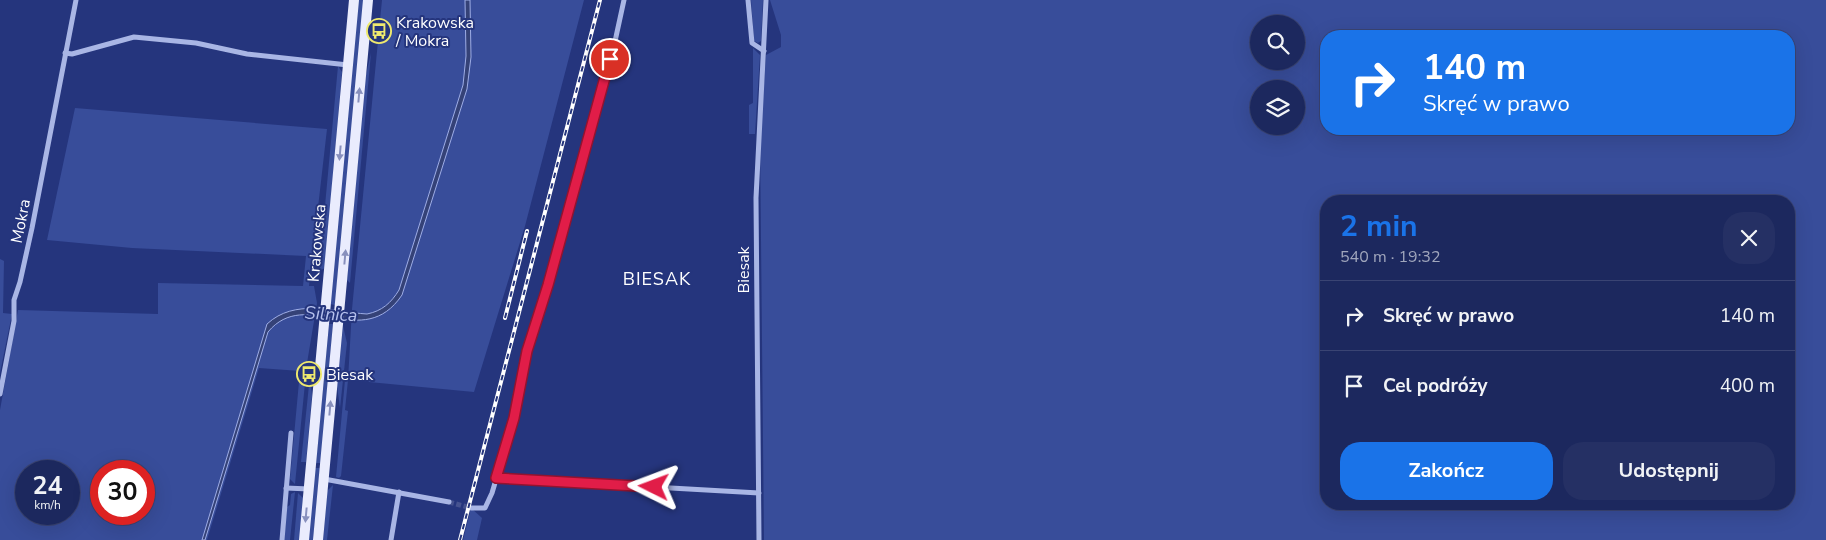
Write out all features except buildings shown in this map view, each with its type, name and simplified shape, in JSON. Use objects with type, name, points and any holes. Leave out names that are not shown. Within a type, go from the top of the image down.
[{"type":"main road","name":"Krakowska","points":[[304,540],[354,0]]},
{"type":"main road","name":"Krakowska","points":[[318,540],[368,0]]},
{"type":"street","name":"Mokra","points":[[0,394],[14,321],[14,300],[32,228],[76,0]]},
{"type":"street","points":[[471,508],[480,509],[487,506],[496,478],[514,418],[527,351],[548,285],[614,46],[624,0]]},
{"type":"street","points":[[748,0],[752,43],[764,51]]},
{"type":"street","name":"Biesak","points":[[759,540],[756,198],[757,142],[766,0]]},
{"type":"street","points":[[65,53],[72,54],[134,37],[196,43],[247,54],[348,65]]},
{"type":"street","points":[[282,540],[291,433]]},
{"type":"street","points":[[496,478],[759,493]]},
{"type":"street","points":[[324,479],[450,502]]},
{"type":"street","points":[[286,488],[309,489]]},
{"type":"street","points":[[391,540],[398,492]]},
{"type":"shaded area","points":[[358,0],[364,0],[335,305],[330,304]]},
{"type":"shaded area","points":[[382,0],[584,0],[525,226],[474,392],[348,380],[352,309]]},
{"type":"shaded area","points":[[751,0],[763,0],[761,41],[758,43],[754,41]]},
{"type":"shaded area","points":[[770,0],[1826,0],[1826,540],[764,540],[760,140],[766,55],[781,47],[781,35]]},
{"type":"shaded area","points":[[753,48],[760,55],[755,134],[749,134],[749,105],[753,103]]},
{"type":"shaded area","points":[[371,53],[350,283],[347,280],[365,79]]},
{"type":"shaded area","points":[[338,66],[342,72],[325,268],[321,270],[318,281]]},
{"type":"shaded area","points":[[75,108],[327,129],[309,286],[314,286],[317,303],[307,363],[295,484],[290,479],[300,371],[259,368],[207,540],[0,540],[0,410],[18,310],[158,314],[158,283],[303,286],[306,256],[132,248],[47,240]]},
{"type":"shaded area","points":[[0,259],[4,261],[3,313],[12,314],[0,373]]},
{"type":"shaded area","points":[[329,324],[333,324],[321,463],[316,463]]},
{"type":"shaded area","points":[[343,326],[347,343],[340,408],[337,386]]},
{"type":"shaded area","points":[[345,380],[348,380],[345,410],[348,411],[341,476],[339,478],[336,477]]},
{"type":"shaded area","points":[[309,385],[311,385],[312,396],[306,462],[301,462]]},
{"type":"shaded area","points":[[315,468],[320,468],[313,540],[308,540]]},
{"type":"shaded area","points":[[333,485],[327,540],[323,540],[327,491]]},
{"type":"shaded area","points":[[295,492],[290,540],[284,540],[287,507],[290,505],[291,494]]},
{"type":"shaded area","points":[[298,493],[303,498],[300,540],[294,540]]},
{"type":"shaded area","points":[[471,508],[482,518],[477,540],[463,540]]},
{"type":"water","name":"Silnica","points":[[465,0],[470,0],[471,57],[467,89],[402,295],[387,311],[370,319],[352,320],[317,315],[299,315],[283,320],[268,332],[205,540],[202,540],[267,324],[278,316],[302,309],[315,308],[372,313],[386,306],[399,290],[463,85],[466,56]]},
{"type":"tunnel","points":[[449,502],[471,508]]},
{"type":"railway","points":[[460,540],[600,0]]},
{"type":"railway","points":[[505,318],[527,231]]},
{"type":"place","name":"Krakowska / Mokra","points":[[379,31]]},
{"type":"place","name":"Biesak","points":[[309,374]]},
{"type":"district","name":"BIESAK","points":[[657,279]]},
{"type":"route","points":[[610,59],[548,285],[527,351],[514,418],[496,478],[654,487]]}]
